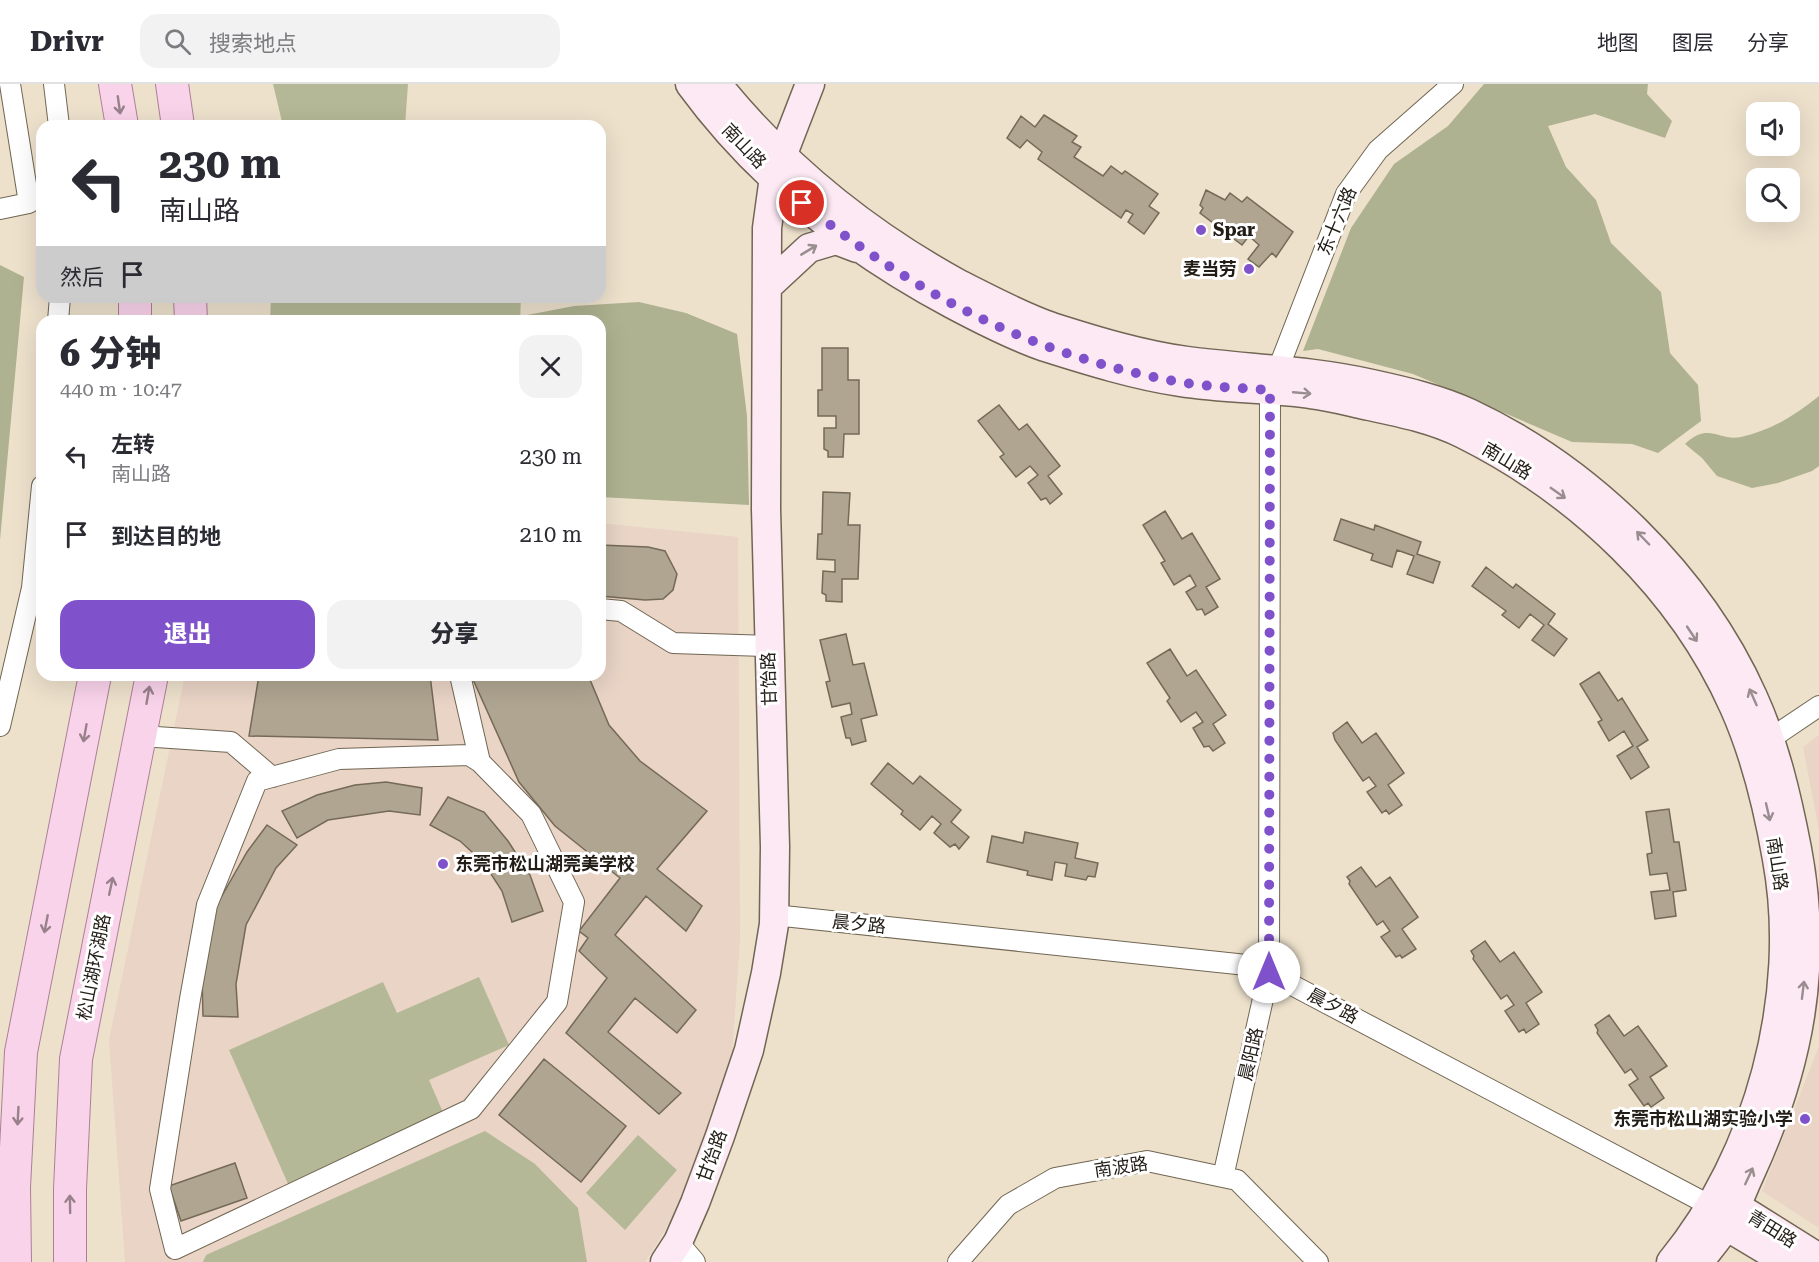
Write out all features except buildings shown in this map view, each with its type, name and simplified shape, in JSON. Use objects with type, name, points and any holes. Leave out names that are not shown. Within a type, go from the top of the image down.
[{"type":"main road","points":[[115,84],[121,120]]},
{"type":"main road","points":[[172,84],[177,120]]},
{"type":"main road","name":"南山路","points":[[690,84],[732,137],[816,187],[866,226],[927,266],[993,302],[1047,325],[1119,346],[1274,380]]},
{"type":"main road","name":"南山路","points":[[717,84],[748,123],[802,203],[862,250],[926,290],[984,321],[1040,345],[1114,367],[1181,382],[1274,380],[1315,372],[1425,397],[1468,412],[1529,447],[1579,481],[1625,519],[1655,550],[1697,604],[1730,652],[1753,697],[1769,816],[1780,877],[1785,934],[1783,983],[1767,1073],[1724,1213],[1699,1262]]},
{"type":"main road","name":"甘饴路","points":[[679,1255],[748,1050],[766,973],[774,915],[775,847],[768,646],[767,228],[778,165],[810,84]]},
{"type":"main road","points":[[767,288],[809,248],[836,240],[862,250]]},
{"type":"main road","points":[[15,1262],[14,1187],[21,1052],[94,681]]},
{"type":"main road","name":"松山湖环湖路","points":[[70,1262],[69,1189],[76,1059],[151,681]]},
{"type":"main road","name":"南山路","points":[[1671,1262],[1724,1213]]},
{"type":"main road","name":"青田路","points":[[1724,1213],[1819,1258]]},
{"type":"main road","name":"青田路","points":[[1724,1213],[1786,1262]]},
{"type":"street","points":[[0,209],[35,203],[10,84]]},
{"type":"street","points":[[54,84],[58,120]]},
{"type":"street","name":"东十六路","points":[[1274,380],[1346,194],[1378,150],[1453,84]]},
{"type":"street","name":"晨阳路","points":[[1223,1177],[1269,972],[1274,380]]},
{"type":"street","points":[[0,726],[32,588],[36,547]]},
{"type":"street","points":[[32,588],[36,581]]},
{"type":"street","points":[[606,610],[621,611],[673,643],[768,646]]},
{"type":"street","points":[[461,681],[480,762]]},
{"type":"street","points":[[1759,742],[1819,706]]},
{"type":"street","points":[[141,736],[231,742],[272,777]]},
{"type":"street","points":[[469,755],[480,762],[531,814],[574,902],[557,1002],[471,1109],[175,1249],[160,1189],[207,905],[257,781],[272,777],[339,759],[469,755]]},
{"type":"street","name":"晨夕路","points":[[774,915],[1256,966],[1724,1213]]},
{"type":"street","name":"南波路","points":[[958,1262],[1008,1205],[1055,1178],[1147,1161],[1237,1180],[1318,1262]]},
{"type":"shaded area","name":"东莞市松山湖莞美学校","points":[[606,524],[738,537],[740,939],[732,1058],[677,1211],[645,1262],[125,1262],[109,1040],[184,681],[606,681]]},
{"type":"shaded area","points":[[1819,735],[1819,830],[1803,747]]},
{"type":"shaded area","name":"东莞市松山湖实验小学","points":[[1819,1046],[1819,1228],[1762,1191]]},
{"type":"green space","points":[[273,84],[408,84],[405,120],[282,120]]},
{"type":"green space","points":[[1484,84],[1648,84],[1647,94],[1672,121],[1665,138],[1595,114],[1548,126],[1566,167],[1596,200],[1611,243],[1661,292],[1670,353],[1698,385],[1701,421],[1658,453],[1632,444],[1572,442],[1413,374],[1318,349],[1303,351],[1351,228],[1394,164],[1448,126]]},
{"type":"green space","points":[[0,265],[24,277],[0,540]]},
{"type":"green space","points":[[639,302],[686,313],[737,334],[747,416],[749,505],[606,497],[606,315],[527,315],[574,306]]},
{"type":"green space","points":[[271,303],[521,303],[520,315],[270,315]]},
{"type":"green space","points":[[1819,396],[1819,466],[1812,471],[1778,483],[1752,488],[1717,476],[1702,458],[1685,444],[1701,434],[1708,433],[1734,438],[1763,430],[1792,416]]},
{"type":"green space","points":[[479,977],[509,1045],[429,1080],[445,1117],[289,1186],[229,1050],[383,982],[397,1013]]},
{"type":"green space","points":[[485,1131],[535,1164],[578,1208],[587,1262],[203,1262],[206,1255]]},
{"type":"green space","points":[[638,1135],[677,1170],[625,1230],[586,1193]]},
{"type":"place","name":"Spar","points":[[1201,230]]},
{"type":"place","name":"麦当劳","points":[[1249,269]]},
{"type":"place","name":"东莞市松山湖莞美学校","points":[[443,864]]},
{"type":"place","name":"东莞市松山湖实验小学","points":[[1805,1119]]},
{"type":"route","points":[[802,203],[853,244],[916,285],[984,321],[1040,345],[1114,367],[1181,382],[1270,390],[1269,972]]}]
